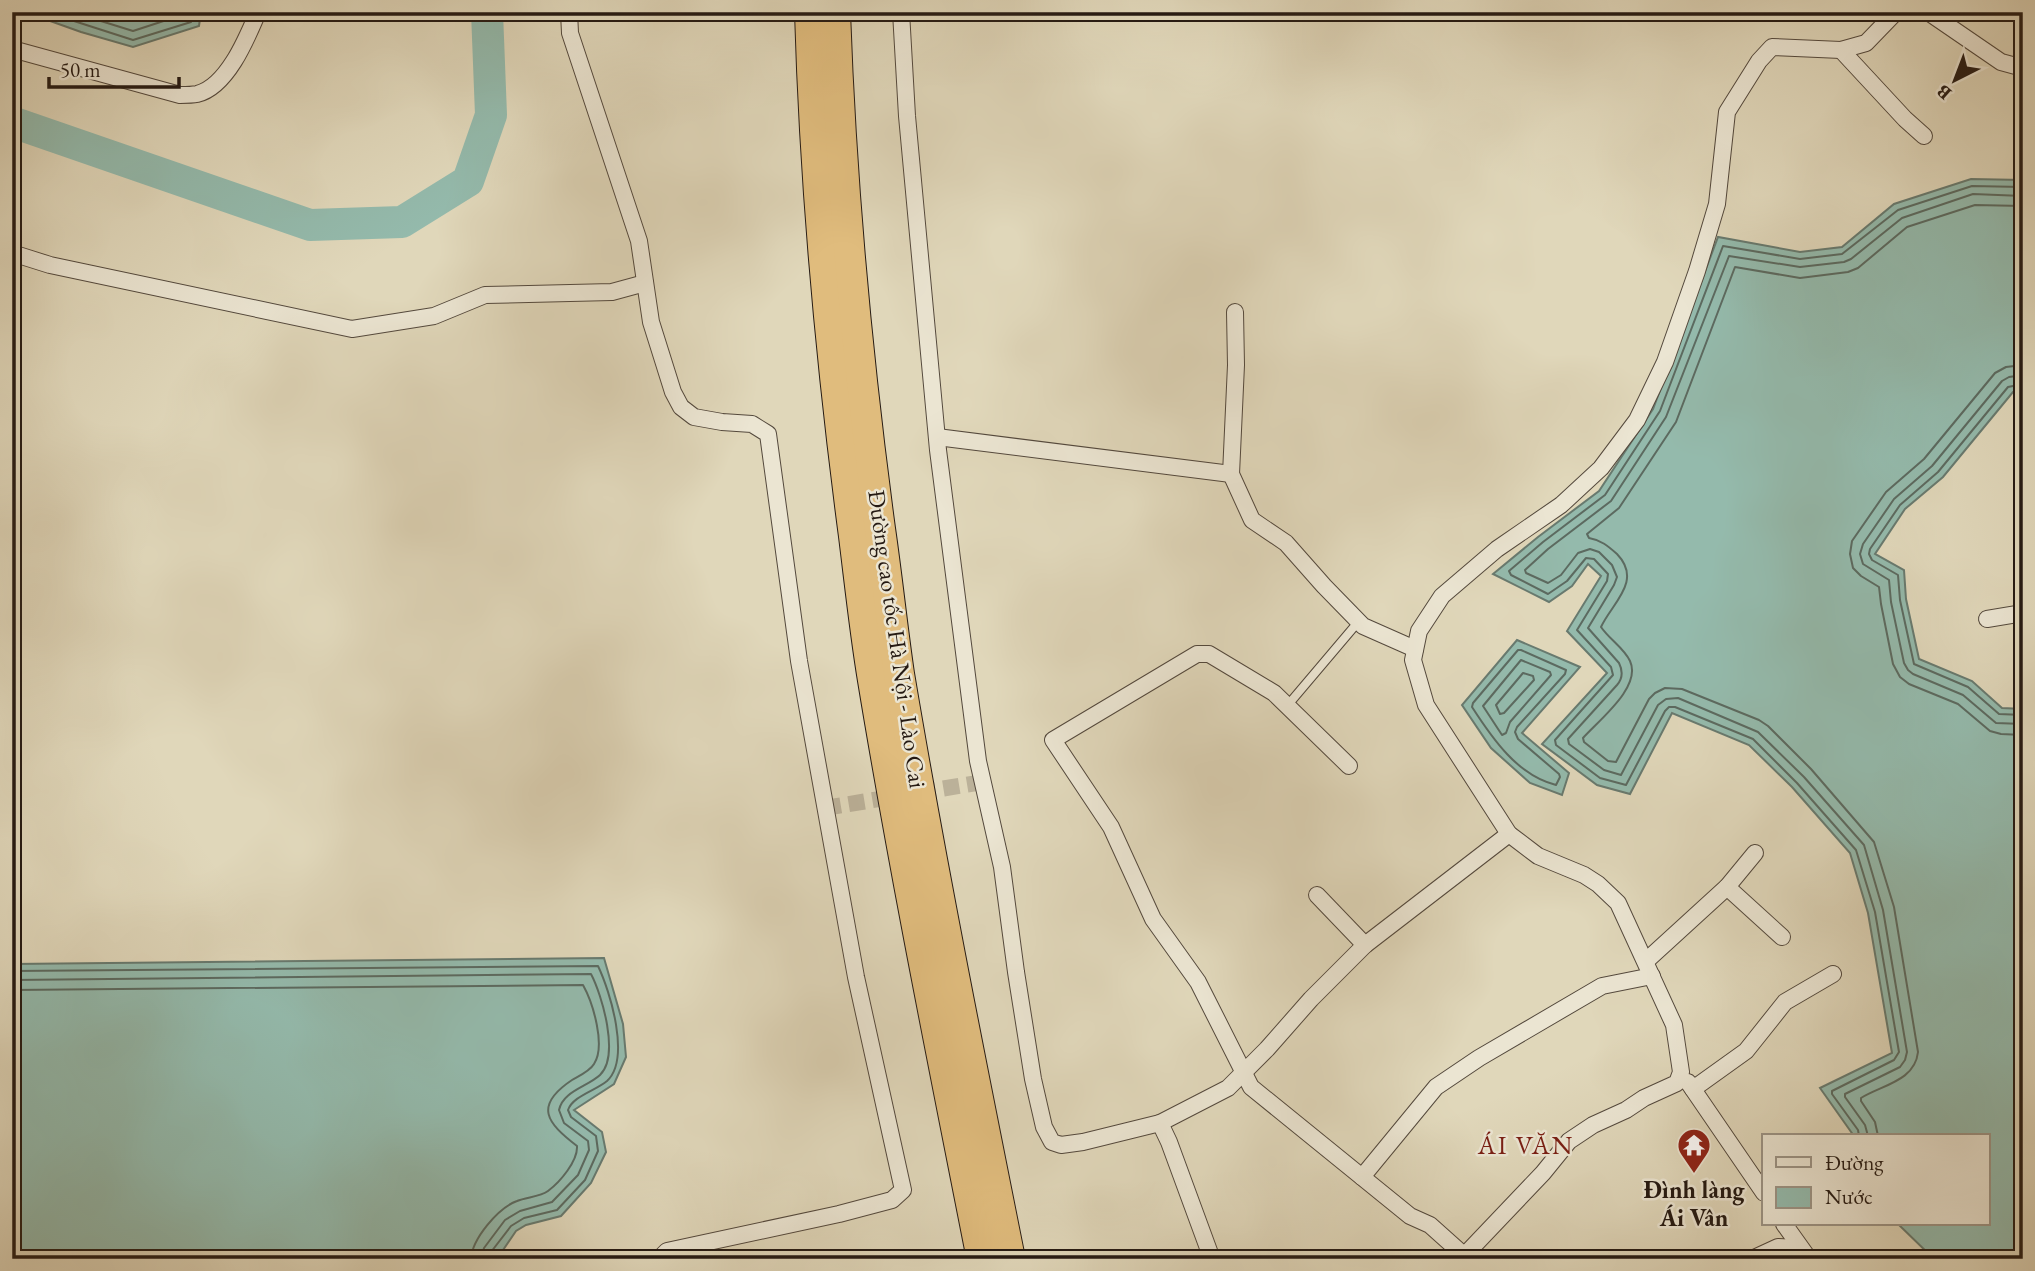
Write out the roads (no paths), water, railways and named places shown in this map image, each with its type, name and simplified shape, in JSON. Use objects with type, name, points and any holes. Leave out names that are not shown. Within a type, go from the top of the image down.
[{"type":"highway","name":"Đường cao tốc Hà Nội - Lào Cai","points":[[810,12],[825,285],[844,462],[872,677],[914,914],[982,1259]]},
{"type":"highway","name":"Đường cao tốc Hà Nội - Lào Cai","points":[[835,12],[851,279],[899,670],[939,901],[1010,1259]]},
{"type":"street","points":[[12,49],[180,95],[197,94],[216,85],[232,65],[258,12]]},
{"type":"street","points":[[569,12],[570,33],[639,242],[651,322],[673,392],[681,407],[694,417],[752,424],[768,434],[801,674],[856,977],[903,1190],[892,1200],[827,1217],[667,1251],[659,1259]]},
{"type":"street","points":[[901,12],[907,116],[937,437],[978,761],[1002,867],[1033,1079],[1044,1127],[1052,1142],[1061,1145],[1083,1142],[1160,1123],[1228,1088],[1365,945],[1508,834]]},
{"type":"street","points":[[1762,1190],[1681,1072],[1674,1025],[1619,903],[1584,875],[1538,856],[1508,834],[1426,705],[1413,660],[1419,631],[1441,596],[1497,549],[1561,506],[1601,468],[1637,420],[1665,362],[1717,204],[1727,112],[1759,61],[1772,47],[1841,50],[1866,43],[1896,12]]},
{"type":"street","points":[[1928,12],[2001,62],[2023,68]]},
{"type":"street","points":[[1841,50],[1924,136]]},
{"type":"street","points":[[12,253],[50,265],[352,329],[434,316],[485,295],[612,292],[645,283]]},
{"type":"street","points":[[1235,312],[1236,365],[1231,474],[1252,520],[1286,543],[1363,626],[1415,649]]},
{"type":"street","points":[[937,437],[1231,474]]},
{"type":"street","points":[[1987,620],[2023,612]]},
{"type":"street","points":[[1349,766],[1274,693],[1209,654],[1197,654],[1053,740],[1111,827],[1153,919],[1198,982],[1251,1087],[1410,1216],[1430,1225],[1466,1257],[1569,1141],[1593,1125],[1677,1083],[1681,1072]]},
{"type":"street","points":[[1362,1177],[1436,1087],[1479,1058],[1602,986],[1649,969],[1727,887],[1755,853]]},
{"type":"street","points":[[1727,887],[1782,937]]},
{"type":"street","points":[[1317,895],[1365,945]]},
{"type":"street","points":[[1693,1088],[1745,1051],[1785,1002],[1833,974]]},
{"type":"street","points":[[1160,1123],[1170,1142],[1212,1259]]},
{"type":"street","points":[[1785,1226],[1805,1253]]},
{"type":"street","points":[[1752,1259],[1778,1247],[1805,1253]]},
{"type":"lane","points":[[1287,706],[1359,621]]},
{"type":"water","points":[[25,12],[201,12],[199,26],[133,47]]},
{"type":"water","points":[[1971,179],[2023,180],[2023,390],[2013,392],[1943,477],[1905,509],[1875,554],[1904,570],[1906,599],[1919,659],[1972,681],[2002,708],[2023,709],[2023,1259],[1934,1259],[1900,1226],[1990,1226],[1990,1134],[1853,1134],[1820,1088],[1892,1053],[1868,913],[1850,853],[1792,787],[1749,745],[1672,713],[1630,794],[1597,785],[1542,744],[1607,673],[1567,631],[1601,576],[1588,564],[1572,586],[1549,602],[1493,574],[1599,491],[1653,409],[1718,237],[1800,252],[1842,247],[1894,204]]},
{"type":"water","points":[[1517,640],[1580,667],[1522,733],[1569,773],[1562,795],[1530,783],[1491,748],[1462,705]]},
{"type":"water","points":[[604,958],[623,1024],[626,1057],[614,1084],[574,1110],[602,1132],[606,1152],[591,1183],[561,1216],[526,1225],[516,1231],[494,1259],[12,1259],[12,964]]},
{"type":"waterway","points":[[12,122],[310,225],[402,222],[468,181],[491,115],[487,12]]},
{"type":"tunnel","points":[[825,808],[983,782]]},
{"type":"place","name":"Đình làng Ái Vân","points":[[1694,1175]]},
{"type":"district","name":"ÁI VĂN","points":[[1526,1145]]}]
